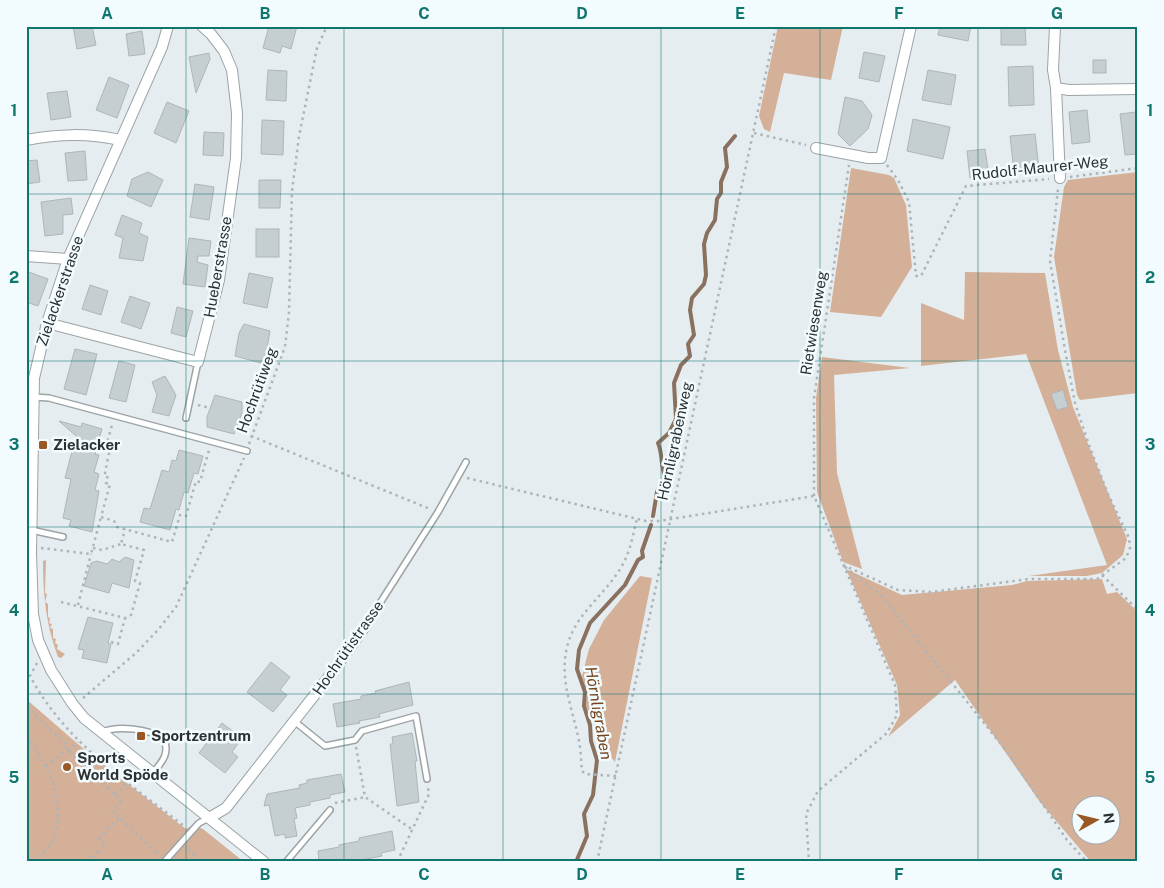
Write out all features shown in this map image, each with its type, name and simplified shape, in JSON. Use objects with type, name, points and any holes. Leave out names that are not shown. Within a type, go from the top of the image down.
[{"type":"street","name":"Zielackerstrasse","points":[[168,26],[162,47],[68,259],[30,378],[34,397],[31,593],[38,640],[51,670],[74,706],[100,733],[264,862]]},
{"type":"street","name":"Hueberstrasse","points":[[198,362],[219,280],[236,158],[237,113],[232,70],[224,51],[202,26]]},
{"type":"street","points":[[816,148],[851,155],[881,158],[911,26]]},
{"type":"street","points":[[1055,26],[1052,70],[1056,88],[1060,178]]},
{"type":"street","points":[[1056,88],[1069,90],[1138,88]]},
{"type":"street","points":[[26,140],[75,134],[94,134],[120,140]]},
{"type":"street","points":[[26,256],[68,259]]},
{"type":"street","points":[[46,323],[198,362]]},
{"type":"street","name":"Hochrütistrasse","points":[[209,818],[226,808],[366,625]]},
{"type":"lane","points":[[186,418],[198,362]]},
{"type":"lane","points":[[34,397],[49,398],[247,451]]},
{"type":"lane","name":"Hochrütistrasse","points":[[366,625],[438,512],[466,462]]},
{"type":"lane","points":[[31,530],[64,537]]},
{"type":"lane","points":[[294,721],[325,746],[355,740],[362,731],[416,716],[427,779]]},
{"type":"lane","points":[[100,733],[110,729],[150,732],[164,739],[167,747],[165,756],[152,774]]},
{"type":"lane","points":[[286,862],[330,810]]},
{"type":"lane","points":[[164,861],[199,823],[209,818]]},
{"type":"path","name":"Hochrütiweg","points":[[74,706],[136,652],[158,630],[176,607],[247,451],[285,347],[289,312],[292,190],[299,136],[317,48],[327,26]]},
{"type":"path","name":"Hörnligrabenweg","points":[[597,862],[776,26]]},
{"type":"path","points":[[754,133],[816,148]]},
{"type":"path","name":"Rietwiesenweg","points":[[814,496],[814,398],[851,155]]},
{"type":"path","name":"Rudolf-Maurer-Weg","points":[[881,158],[898,180],[909,202],[916,276],[921,276],[966,186],[1060,178],[1138,168]]},
{"type":"path","points":[[842,565],[898,590],[931,592],[1029,579],[1089,580],[1102,575],[1126,558],[1130,548],[1129,538],[1108,494],[1089,445],[1075,403],[1065,350],[1050,261],[1060,178]]},
{"type":"path","points":[[189,402],[210,408]]},
{"type":"path","points":[[106,447],[115,416]]},
{"type":"path","points":[[251,436],[438,512]]},
{"type":"path","points":[[101,517],[114,521],[117,527],[172,542],[180,514],[186,516],[196,481],[200,482],[211,441]]},
{"type":"path","points":[[78,605],[110,484],[106,483],[108,474],[105,473],[110,448],[102,446]]},
{"type":"path","points":[[459,476],[637,518],[669,521],[814,496],[895,685],[897,715],[887,733],[818,791],[806,814],[809,862]]},
{"type":"path","points":[[616,776],[585,774],[582,771],[579,741],[565,688],[565,659],[567,647],[579,619],[626,560],[637,518]]},
{"type":"path","points":[[121,544],[125,529]]},
{"type":"path","points":[[61,602],[125,618],[131,615],[140,583],[135,581],[144,550],[121,544],[102,550],[92,548]]},
{"type":"path","points":[[41,548],[91,554]]},
{"type":"path","points":[[842,565],[890,605],[1008,753],[1067,840],[1087,862]]},
{"type":"path","points":[[1102,575],[1138,610]]},
{"type":"path","points":[[111,642],[118,644],[125,618]]},
{"type":"path","points":[[38,661],[30,676],[46,704],[78,742],[191,832]]},
{"type":"path","points":[[26,707],[68,746],[67,750],[121,801],[112,811],[164,861]]},
{"type":"path","points":[[26,738],[46,766],[57,801],[57,823],[52,842],[34,862]]},
{"type":"path","points":[[355,740],[366,797],[413,830]]},
{"type":"path","points":[[46,766],[78,742]]},
{"type":"path","points":[[390,862],[398,860],[413,830],[429,794],[427,779]]},
{"type":"path","points":[[115,795],[127,782]]},
{"type":"path","points":[[330,810],[335,803],[366,797]]},
{"type":"path","points":[[88,862],[104,844],[100,839],[119,818]]},
{"type":"path","points":[[181,843],[199,861]]},
{"type":"shaded area","points":[[778,26],[843,26],[831,80],[784,73],[770,132],[764,129],[759,116]]},
{"type":"shaded area","points":[[851,168],[889,175],[894,178],[906,205],[912,267],[881,317],[830,312]]},
{"type":"shaded area","points":[[1138,172],[1138,393],[1080,400],[1077,395],[1054,257],[1064,187],[1068,180]]},
{"type":"shaded area","points":[[965,272],[1045,273],[1058,350],[1073,407],[1127,539],[1123,555],[1102,573],[1087,576],[1029,576],[1107,565],[1026,354],[921,366],[921,303],[964,320]]},
{"type":"shaded area","points":[[822,357],[910,368],[834,375],[837,473],[862,569],[843,562],[817,492],[816,398]]},
{"type":"shaded area","points":[[46,560],[45,593],[47,594],[45,602],[43,561]]},
{"type":"shaded area","points":[[846,569],[902,595],[1012,585],[1027,581],[1102,579],[1107,594],[1117,592],[1138,612],[1138,862],[1091,862],[1077,846],[1122,846],[1122,796],[1072,796],[1072,840],[1040,802],[955,680],[888,737],[900,715],[897,685]]},
{"type":"shaded area","points":[[640,576],[652,578],[615,762],[602,746],[586,706],[587,694],[582,676],[589,649],[604,620]]},
{"type":"shaded area","points":[[45,602],[48,604],[49,623],[52,624],[50,628],[53,629],[53,638],[56,639],[55,643],[58,645],[57,649],[65,654],[61,658],[58,657],[54,645],[48,622]]},
{"type":"shaded area","name":"Sports World Spöde","points":[[26,699],[86,751],[186,829],[193,825],[203,829],[244,862],[26,862]]},
{"type":"building","points":[[73,26],[92,26],[96,45],[77,49]]},
{"type":"building","points":[[269,26],[297,26],[291,49],[282,46],[280,53],[263,48]]},
{"type":"building","points":[[940,26],[971,26],[968,41],[938,35]]},
{"type":"building","points":[[1001,26],[1025,26],[1026,45],[1001,45]]},
{"type":"building","points":[[142,31],[145,54],[129,56],[126,34]]},
{"type":"building","points":[[864,52],[885,56],[879,82],[859,78]]},
{"type":"building","points":[[209,53],[210,59],[196,93],[189,57]]},
{"type":"building","points":[[1093,60],[1106,60],[1106,73],[1093,73]]},
{"type":"building","points":[[1033,66],[1034,105],[1009,106],[1008,67]]},
{"type":"building","points":[[268,70],[287,71],[286,101],[266,100]]},
{"type":"building","points":[[928,70],[956,75],[951,105],[922,100]]},
{"type":"building","points":[[109,77],[129,85],[117,118],[96,110]]},
{"type":"building","points":[[67,91],[71,117],[51,120],[47,93]]},
{"type":"building","points":[[845,97],[862,101],[872,115],[868,129],[850,146],[838,134]]},
{"type":"building","points":[[167,102],[189,111],[176,143],[154,133]]},
{"type":"building","points":[[1087,110],[1090,142],[1072,144],[1069,112]]},
{"type":"building","points":[[1136,112],[1138,154],[1125,155],[1120,114]]},
{"type":"building","points":[[913,119],[950,127],[943,159],[907,151]]},
{"type":"building","points":[[262,120],[284,121],[283,155],[261,154]]},
{"type":"building","points":[[204,132],[224,133],[223,156],[203,155]]},
{"type":"building","points":[[1035,134],[1039,169],[1014,172],[1010,136]]},
{"type":"building","points":[[985,149],[989,176],[970,178],[967,151]]},
{"type":"building","points":[[85,151],[87,180],[68,181],[65,153]]},
{"type":"building","points":[[37,160],[40,182],[26,184],[26,161]]},
{"type":"building","points":[[148,172],[163,180],[151,207],[127,196],[132,179]]},
{"type":"building","points":[[259,180],[281,180],[280,208],[259,208]]},
{"type":"building","points":[[195,184],[214,187],[209,220],[190,217]]},
{"type":"building","points":[[71,198],[73,214],[63,215],[63,234],[45,236],[41,202]]},
{"type":"building","points":[[122,215],[142,223],[139,233],[148,237],[143,261],[119,258],[123,238],[115,235]]},
{"type":"building","points":[[256,229],[279,229],[279,257],[256,257]]},
{"type":"building","points":[[189,238],[211,241],[209,256],[198,256],[197,262],[208,265],[205,287],[183,284]]},
{"type":"building","points":[[26,271],[48,279],[38,306],[26,302]]},
{"type":"building","points":[[249,273],[273,278],[267,308],[243,303]]},
{"type":"building","points":[[90,285],[108,291],[101,315],[82,309]]},
{"type":"building","points":[[130,296],[150,303],[141,329],[121,322]]},
{"type":"building","points":[[177,307],[193,311],[186,337],[171,333]]},
{"type":"building","points":[[244,324],[270,331],[266,354],[261,363],[235,356],[239,333]]},
{"type":"building","points":[[75,349],[97,354],[86,395],[64,389]]},
{"type":"building","points":[[119,361],[135,365],[126,402],[109,398]]},
{"type":"building","points":[[165,376],[176,395],[169,416],[152,412],[157,395],[152,382]]},
{"type":"building","points":[[1063,390],[1068,407],[1057,410],[1051,394]]},
{"type":"building","points":[[215,395],[242,402],[242,413],[234,434],[207,427],[207,417]]},
{"type":"building","points":[[59,421],[81,427],[82,423],[102,429],[95,454],[99,455],[94,472],[99,474],[95,490],[99,491],[92,532],[69,526],[71,520],[63,518],[71,479],[65,478],[76,436]]},
{"type":"building","points":[[179,450],[203,456],[198,474],[194,473],[188,493],[184,492],[179,510],[176,509],[170,530],[140,522],[144,508],[150,509],[162,470],[169,472],[172,460],[176,461]]},
{"type":"building","points":[[125,557],[134,560],[129,588],[112,583],[109,593],[84,586],[91,563],[97,561],[107,564],[112,559],[119,562]]},
{"type":"building","points":[[88,617],[113,623],[108,643],[111,644],[107,663],[82,658],[84,650],[78,649]]},
{"type":"building","points":[[271,662],[290,677],[280,690],[287,695],[273,712],[247,692]]},
{"type":"building","points":[[409,682],[413,705],[379,714],[380,717],[359,721],[360,723],[337,727],[333,704],[361,699],[361,696],[376,693],[375,691]]},
{"type":"building","points":[[222,723],[242,738],[232,752],[238,757],[225,773],[199,753]]},
{"type":"building","points":[[412,733],[417,761],[415,761],[419,802],[397,806],[390,744],[393,744],[392,737]]},
{"type":"building","points":[[341,774],[345,792],[330,795],[330,798],[310,802],[310,805],[295,808],[297,818],[294,819],[297,836],[285,838],[285,834],[275,836],[269,805],[264,806],[267,794],[300,788],[299,785],[307,783],[307,780]]},
{"type":"building","points":[[392,831],[395,850],[381,853],[382,856],[361,860],[362,862],[319,862],[318,851],[359,841],[359,838]]},
{"type":"waterway","points":[[653,516],[657,492],[665,476],[658,443],[669,433],[676,419],[674,383],[681,365],[690,356],[688,344],[694,335],[690,310],[692,298],[704,284],[706,275],[704,244],[707,233],[715,220],[717,199],[721,193],[721,182],[727,167],[725,148],[735,136]]},
{"type":"waterway","name":"Hörnligraben","points":[[576,862],[587,836],[584,814],[593,795],[597,760],[584,706],[585,692],[577,669],[579,650],[590,623],[625,585],[638,560],[643,557],[642,551],[651,525]]},
{"type":"place","name":"Zielacker","points":[[43,445]]},
{"type":"place","name":"Sportzentrum","points":[[141,736]]},
{"type":"place","name":"Sports World Spöde","points":[[67,767]]}]
